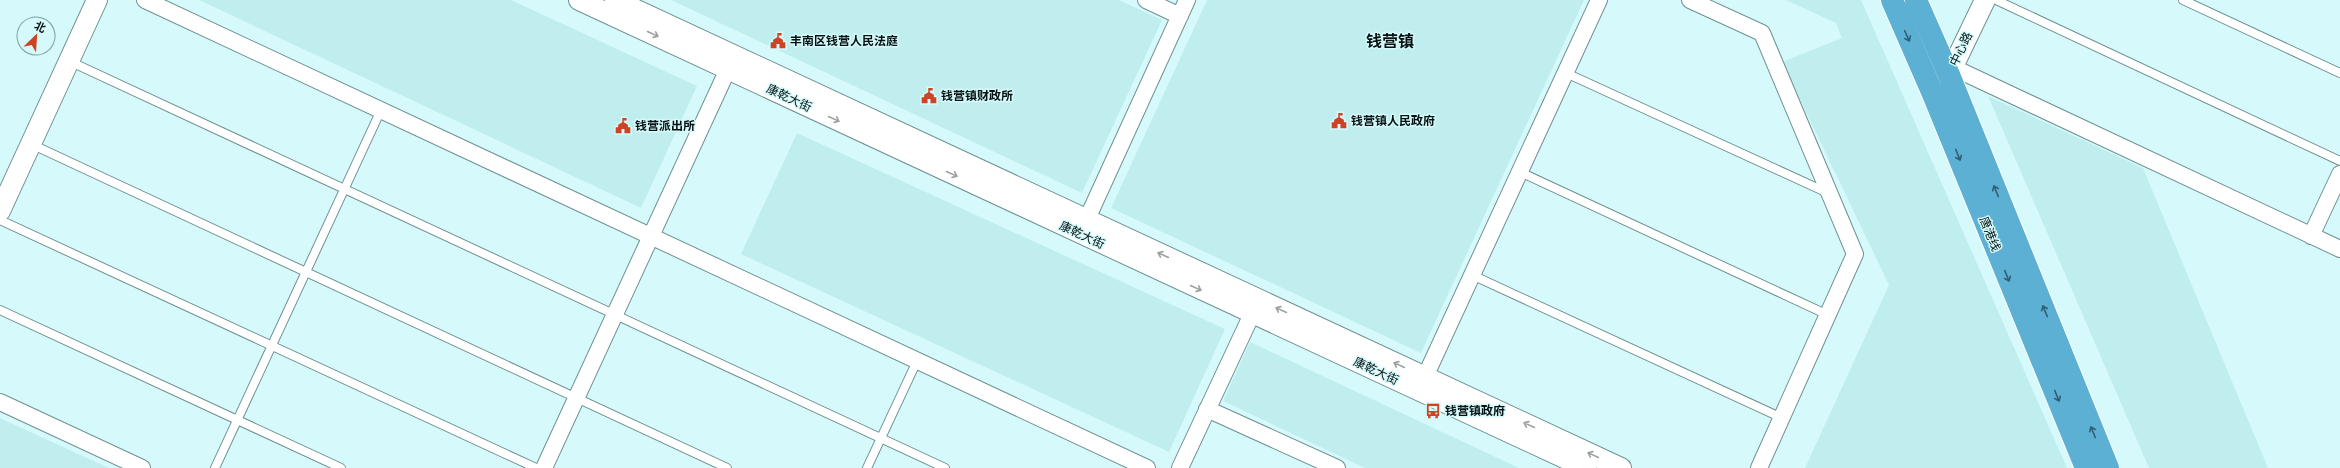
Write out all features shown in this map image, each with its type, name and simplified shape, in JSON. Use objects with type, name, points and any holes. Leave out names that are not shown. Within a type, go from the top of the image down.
[{"type":"highway","name":"唐港线","points":[[1892,0],[1933,94],[2086,468]]},
{"type":"highway","name":"唐港线","points":[[1916,0],[1951,71],[2108,468]]},
{"type":"street","points":[[0,211],[97,0]]},
{"type":"street","points":[[145,0],[1147,468]]},
{"type":"street","name":"康乾大街","points":[[579,0],[638,12],[728,69],[1425,377],[1621,468]]},
{"type":"street","name":"康乾大街","points":[[614,0],[1084,227],[1252,314],[1579,467]]},
{"type":"street","points":[[1146,0],[1180,16]]},
{"type":"street","points":[[1084,227],[1187,0]]},
{"type":"street","points":[[1425,377],[1599,0]]},
{"type":"street","points":[[1690,0],[1762,33],[1855,254],[1759,468]]},
{"type":"street","name":"中心路","points":[[1933,94],[1951,71],[1985,0]]},
{"type":"street","points":[[544,468],[728,69]]},
{"type":"street","points":[[1951,71],[2340,250]]},
{"type":"street","points":[[2311,236],[2340,174]]},
{"type":"street","points":[[1180,468],[1252,314]]},
{"type":"street","points":[[0,402],[142,468]]},
{"type":"street","points":[[1207,409],[1337,468]]},
{"type":"lane","points":[[1996,0],[2340,161]]},
{"type":"lane","points":[[2183,0],[2340,72]]},
{"type":"lane","points":[[69,61],[945,468]]},
{"type":"lane","points":[[1566,73],[1830,194]]},
{"type":"lane","points":[[215,468],[381,110]]},
{"type":"lane","points":[[31,144],[727,468]]},
{"type":"lane","points":[[1520,172],[1828,316]]},
{"type":"lane","points":[[0,220],[536,468]]},
{"type":"lane","points":[[1472,275],[1782,418]]},
{"type":"lane","points":[[0,310],[341,468]]},
{"type":"lane","points":[[867,468],[917,361]]},
{"type":"shaded area","points":[[199,0],[511,0],[697,86],[641,208]]},
{"type":"shaded area","points":[[671,0],[1119,0],[1162,20],[1082,193]]},
{"type":"shaded area","name":"钱营镇人民政府","points":[[1207,0],[1584,0],[1421,353],[1111,208]]},
{"type":"shaded area","points":[[1786,0],[1861,0],[2067,468],[1805,468],[1889,285],[1782,62],[1842,38],[1836,23]]},
{"type":"shaded area","points":[[1988,96],[2143,168],[2268,468],[2149,468]]},
{"type":"shaded area","points":[[797,133],[1225,329],[1169,452],[741,254]]},
{"type":"shaded area","points":[[1250,342],[1519,468],[1365,468],[1223,401]]},
{"type":"shaded area","points":[[0,418],[109,468],[0,468]]},
{"type":"place","name":"丰南区钱营人民法庭","points":[[778,41]]},
{"type":"place","name":"钱营镇财政所","points":[[929,96]]},
{"type":"place","name":"钱营镇人民政府","points":[[1339,121]]},
{"type":"place","name":"钱营派出所","points":[[623,126]]},
{"type":"place","name":"钱营镇政府","points":[[1433,411]]},
{"type":"district","name":"钱营镇","points":[[1390,41]]}]
